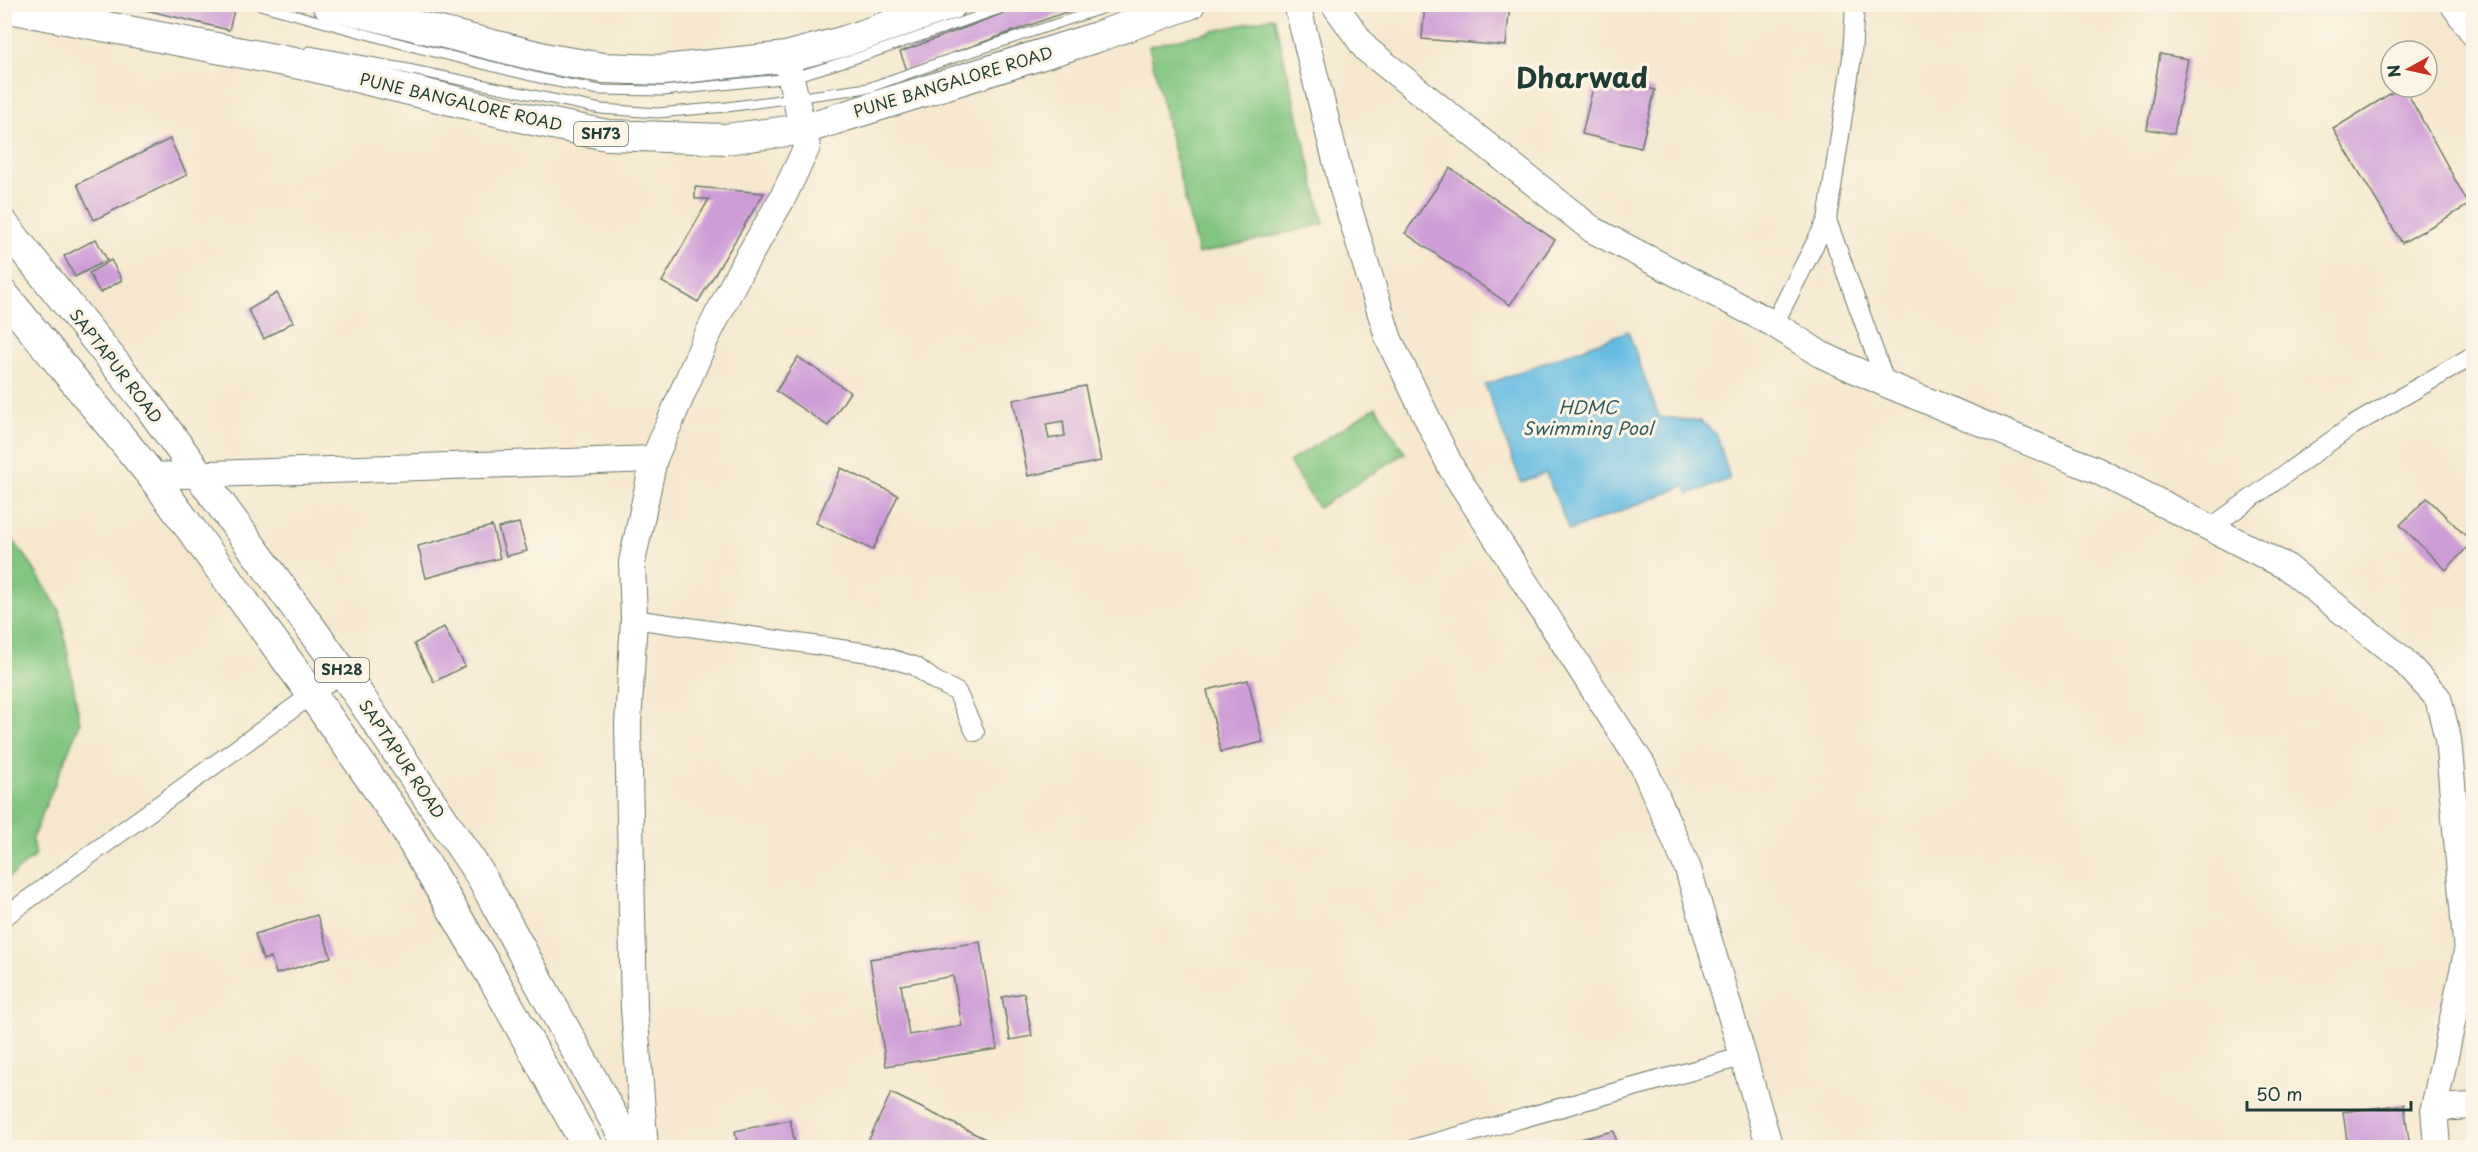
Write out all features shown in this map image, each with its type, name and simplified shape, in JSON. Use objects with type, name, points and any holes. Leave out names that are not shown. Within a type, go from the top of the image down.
[{"type":"main road","points":[[327,4],[549,59],[603,68],[791,78],[845,40],[952,4]]},
{"type":"main road","name":"PUNE BANGALORE ROAD","points":[[4,7],[310,66],[533,120],[607,135],[726,139],[804,129],[1096,37],[1190,4]]},
{"type":"main road","name":"SAPTAPUR ROAD","points":[[4,225],[146,402],[343,672],[479,873],[630,1148]]},
{"type":"main road","name":"SH28","points":[[4,295],[152,476],[311,693],[402,824],[494,980],[588,1148]]},
{"type":"street","points":[[1297,4],[1344,193],[1389,340],[1452,469],[1643,766],[1688,868],[1745,1056],[1770,1148]]},
{"type":"street","points":[[1334,4],[1366,49],[1593,230],[1774,324],[1820,354],[1886,384],[2096,470],[2288,567],[2403,660],[2438,698],[2448,739],[2467,952],[2434,1108],[2437,1148]]},
{"type":"street","points":[[1774,324],[1827,219],[1852,57],[1855,4]]},
{"type":"street","points":[[2453,4],[2474,34]]},
{"type":"street","points":[[645,1148],[634,986],[628,725],[634,619],[632,562],[654,459],[706,338],[782,199],[807,147],[791,78]]},
{"type":"street","points":[[1827,219],[1886,384]]},
{"type":"street","points":[[2210,528],[2352,426],[2474,355]]},
{"type":"street","points":[[152,476],[654,459]]},
{"type":"street","points":[[634,619],[876,654],[915,666],[934,680],[957,692],[975,732]]},
{"type":"street","points":[[4,917],[343,672]]},
{"type":"street","points":[[1416,1148],[1745,1056]]},
{"type":"street","points":[[2434,1108],[2474,1106]]},
{"type":"lane","points":[[256,4],[406,45],[600,90],[663,91],[791,78],[868,88],[1116,4]]},
{"type":"lane","points":[[298,49],[602,109],[657,113],[791,78],[860,57],[1014,4]]},
{"type":"green space","points":[[1274,17],[1324,224],[1198,254],[1149,46]]},
{"type":"green space","points":[[1376,407],[1405,453],[1318,508],[1289,462]]},
{"type":"green space","points":[[4,530],[27,558],[60,611],[80,723],[32,839],[36,855],[5,881]]},
{"type":"water","name":"HDMC Swimming Pool","points":[[1628,331],[1659,417],[1701,421],[1717,435],[1730,479],[1689,494],[1685,486],[1569,531],[1546,473],[1521,482],[1485,385]]},
{"type":"building","points":[[121,4],[224,4],[235,7],[229,30]]},
{"type":"building","points":[[1028,4],[1085,5],[907,70],[900,52]]},
{"type":"building","points":[[1425,4],[1510,4],[1506,46],[1422,39]]},
{"type":"building","points":[[2160,54],[2188,59],[2174,134],[2147,129]]},
{"type":"building","points":[[1596,75],[1655,90],[1641,148],[1582,134]]},
{"type":"building","points":[[2382,99],[2411,99],[2469,205],[2402,243],[2333,129]]},
{"type":"building","points":[[170,139],[187,175],[94,220],[77,184]]},
{"type":"building","points":[[1450,168],[1555,240],[1510,305],[1405,233]]},
{"type":"building","points":[[695,187],[764,193],[698,302],[662,282],[709,199],[695,199]]},
{"type":"building","points":[[96,239],[107,260],[75,277],[64,256]]},
{"type":"building","points":[[111,260],[122,280],[100,293],[89,273]]},
{"type":"building","points":[[277,293],[293,322],[264,339],[248,310]]},
{"type":"building","points":[[798,357],[850,392],[828,426],[776,391]]},
{"type":"building","points":[[1085,386],[1101,461],[1028,476],[1013,400]],"holes":[[[1063,421],[1065,436],[1049,439],[1046,424]]]},
{"type":"building","points":[[841,468],[898,495],[873,550],[816,523]]},
{"type":"building","points":[[2427,498],[2472,542],[2446,570],[2400,525]]},
{"type":"building","points":[[519,523],[527,551],[506,556],[498,528]]},
{"type":"building","points":[[492,526],[500,558],[426,578],[418,546]]},
{"type":"building","points":[[444,627],[465,666],[434,682],[414,644]]},
{"type":"building","points":[[1248,680],[1263,742],[1221,752],[1207,690]]},
{"type":"building","points":[[317,915],[331,957],[276,974],[271,957],[263,960],[255,934]]},
{"type":"building","points":[[980,942],[997,1049],[886,1066],[870,959]],"holes":[[[953,976],[962,1026],[909,1035],[901,985]]]},
{"type":"building","points":[[1024,993],[1032,1036],[1010,1040],[1002,997]]},
{"type":"building","points":[[891,1093],[1004,1148],[865,1148]]},
{"type":"building","points":[[2404,1104],[2410,1148],[2348,1148],[2343,1112]]},
{"type":"building","points":[[790,1120],[796,1148],[738,1148],[735,1131]]},
{"type":"building","points":[[1614,1131],[1618,1148],[1547,1148],[1547,1147]]},
{"type":"district","name":"Dharwad","points":[[1582,78]]}]
